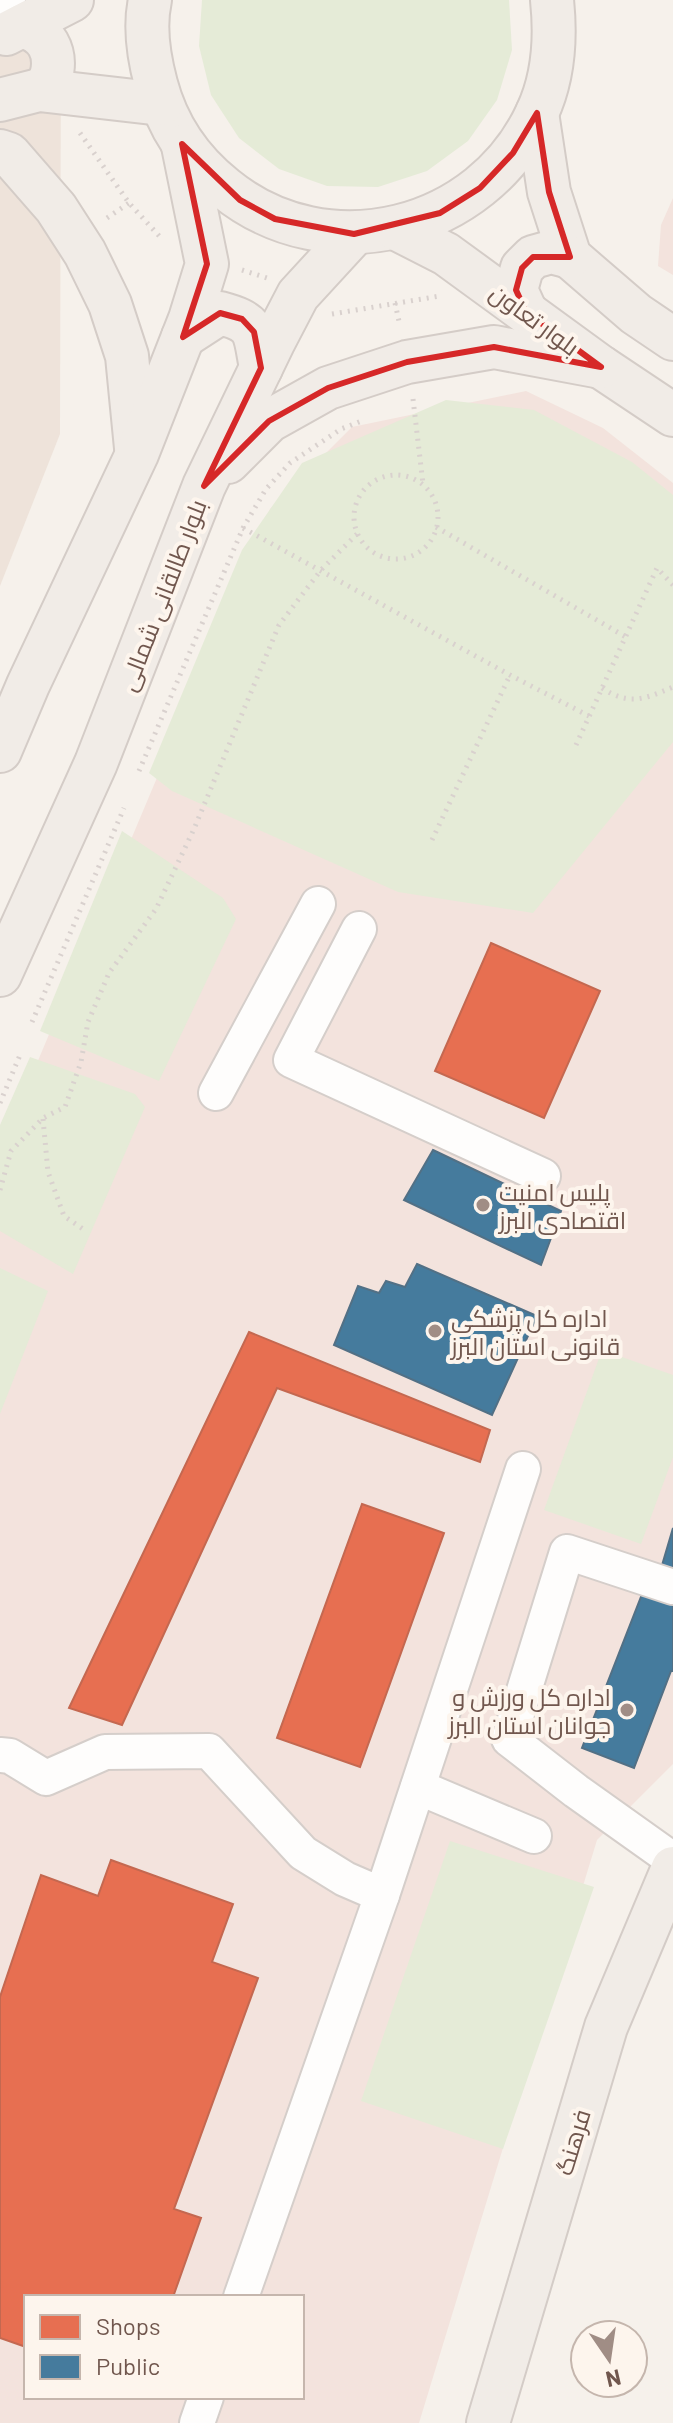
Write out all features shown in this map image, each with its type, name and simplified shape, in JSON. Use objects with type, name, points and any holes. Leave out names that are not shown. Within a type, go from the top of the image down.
[{"type":"main road","points":[[8,19],[72,0]]},
{"type":"main road","points":[[150,0],[149,55],[161,104],[182,144],[208,175],[240,200],[275,219],[314,230],[354,234],[395,228],[440,213],[480,188],[513,153],[537,113],[551,73],[555,30],[552,0]]},
{"type":"main road","points":[[8,19],[41,36],[52,56],[50,78],[45,88],[19,95]]},
{"type":"main road","points":[[19,95],[161,104]]},
{"type":"main road","points":[[537,113],[549,192],[570,257]]},
{"type":"main road","points":[[0,751],[14,688],[137,454],[183,337],[207,264],[182,144]]},
{"type":"main road","points":[[0,151],[9,154],[56,208],[85,253],[110,304],[127,356],[137,454]]},
{"type":"main road","name":"بلوار تعاون","points":[[395,228],[446,254],[601,367],[673,415]]},
{"type":"main road","name":"بلوار طالقانی شمالی","points":[[0,975],[96,763],[204,486],[298,295],[354,234]]},
{"type":"main road","points":[[526,312],[516,290],[522,268],[533,257],[551,252],[570,257],[636,314],[673,339]]},
{"type":"main road","points":[[183,337],[220,313],[242,319],[254,332],[261,368]]},
{"type":"main road","points":[[204,486],[269,421],[328,388],[407,362],[494,347],[601,367]]},
{"type":"main road","name":"فرهنگ","points":[[488,2423],[606,2027],[673,1868]]},
{"type":"lane","points":[[216,1093],[318,904]]},
{"type":"lane","points":[[359,929],[291,1060],[543,1176]]},
{"type":"lane","points":[[242,2295],[382,1895],[523,1469]]},
{"type":"lane","points":[[673,1587],[567,1552],[509,1739],[673,1860]]},
{"type":"lane","points":[[0,1755],[10,1756],[46,1778],[105,1752],[209,1751],[303,1853],[345,1879],[382,1895]]},
{"type":"lane","points":[[418,1787],[534,1836]]},
{"type":"lane","points":[[197,2423],[205,2399]]},
{"type":"path","points":[[76,127],[129,203],[171,249]]},
{"type":"path","points":[[238,268],[276,281]]},
{"type":"path","points":[[321,309],[329,315],[448,294]]},
{"type":"path","points":[[412,394],[423,485]]},
{"type":"path","points":[[401,408],[413,404]]},
{"type":"path","points":[[139,771],[243,528],[266,489],[290,463],[341,429],[377,415]]},
{"type":"path","points":[[400,475],[423,485],[431,493],[438,515],[431,539],[423,548],[399,559],[375,553],[364,545],[357,534],[354,509],[366,488],[375,480],[400,475]]},
{"type":"path","points":[[436,527],[626,637]]},
{"type":"path","points":[[243,528],[589,716]]},
{"type":"path","points":[[0,1190],[11,1151],[43,1118],[65,1107],[81,1062],[88,1022],[109,973],[156,909],[194,829],[279,625],[321,570],[357,534]]},
{"type":"path","points":[[576,745],[657,568],[673,585]]},
{"type":"path","points":[[432,840],[510,675]]},
{"type":"path","points":[[602,688],[618,698],[647,698],[673,687]]},
{"type":"path","points":[[32,1022],[124,808]]},
{"type":"path","points":[[0,1103],[20,1055]]},
{"type":"path","points":[[43,1118],[48,1172],[64,1216],[83,1229]]},
{"type":"highlighted area","points":[[537,113],[549,192],[570,257],[533,257],[522,268],[516,290],[526,312],[601,367],[494,347],[407,362],[328,388],[269,421],[204,486],[261,368],[254,332],[242,319],[220,313],[183,337],[207,264],[182,144],[240,200],[275,219],[354,234],[440,213],[480,188],[513,153]]},
{"type":"shaded area","points":[[0,0],[61,0],[60,434],[0,586]]},
{"type":"shaded area","points":[[673,198],[673,275],[658,266],[661,225]]},
{"type":"shaded area","points":[[526,391],[603,428],[673,483],[673,1764],[597,1840],[419,2423],[0,2423],[0,1151],[270,509],[352,427]]},
{"type":"green space","points":[[202,0],[509,0],[512,50],[497,100],[468,141],[427,171],[378,187],[327,186],[279,169],[239,138],[211,95],[199,46]]},
{"type":"green space","points":[[446,400],[534,410],[632,462],[673,495],[673,742],[533,913],[398,892],[172,791],[149,773],[242,550],[302,463]]},
{"type":"green space","points":[[122,831],[223,898],[236,919],[159,1081],[40,1031]]},
{"type":"green space","points":[[30,1057],[135,1094],[145,1107],[73,1274],[0,1231],[0,1125]]},
{"type":"green space","points":[[0,1268],[48,1291],[0,1414]]},
{"type":"green space","points":[[602,1350],[673,1375],[673,1457],[641,1544],[544,1510]]},
{"type":"green space","points":[[450,1841],[594,1887],[503,2149],[361,2101]]},
{"type":"building: Shops","points":[[491,943],[600,991],[544,1118],[435,1071]]},
{"type":"building: Shops","points":[[249,1332],[490,1430],[480,1462],[277,1388],[122,1725],[69,1708]]},
{"type":"building: Shops","points":[[362,1504],[444,1533],[360,1767],[277,1738]]},
{"type":"building: Shops","points":[[111,1860],[233,1904],[212,1962],[258,1978],[174,2209],[201,2218],[174,2295],[24,2295],[24,2346],[0,2338],[0,1997],[41,1875],[98,1896]]},
{"type":"building: Public","name":"پلیس امنیت اقتصادی البرز","points":[[433,1150],[561,1211],[541,1265],[404,1200]]},
{"type":"building: Public","name":"اداره کل پزشکی قانونی استان البرز","points":[[417,1264],[537,1316],[492,1415],[334,1345],[358,1286],[379,1293],[386,1281],[405,1287]]},
{"type":"building: Public","points":[[673,1528],[673,1576],[660,1572]]},
{"type":"building: Public","name":"اداره کل ورزش و جوانان استان البرز","points":[[646,1584],[673,1593],[673,1671],[634,1768],[582,1748]]},
{"type":"place","name":"پلیس امنیت اقتصادی البرز","points":[[483,1205]]},
{"type":"place","name":"اداره کل پزشکی قانونی استان البرز","points":[[435,1331]]},
{"type":"place","name":"اداره کل ورزش و جوانان استان البرز","points":[[627,1710]]}]
